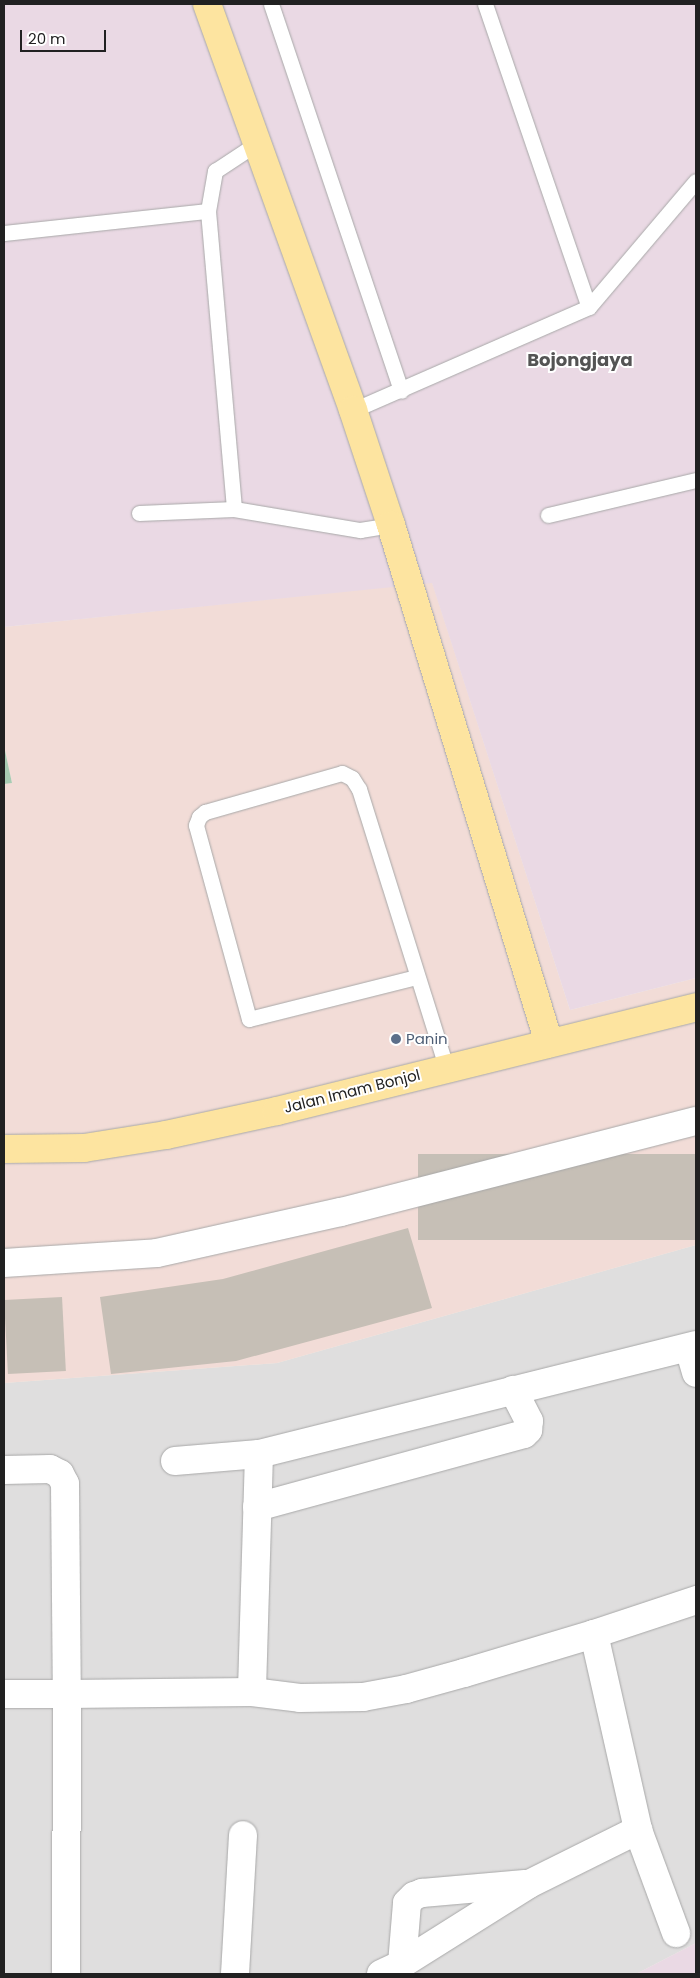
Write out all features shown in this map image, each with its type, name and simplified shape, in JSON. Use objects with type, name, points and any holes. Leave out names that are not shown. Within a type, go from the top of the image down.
[{"type":"main road","points":[[207,4],[353,410],[391,525],[549,1043]]},
{"type":"main road","name":"Jalan Imam Bonjol","points":[[4,1149],[84,1148],[166,1135],[277,1111],[446,1067],[696,1007]]},
{"type":"street","points":[[4,1263],[157,1253],[341,1212],[696,1121]]},
{"type":"street","points":[[175,1460],[259,1454],[513,1390],[694,1355]]},
{"type":"street","points":[[257,1507],[524,1434],[528,1430],[528,1421],[513,1390]]},
{"type":"street","points":[[252,1692],[259,1454]]},
{"type":"street","points":[[4,1470],[50,1469],[60,1474],[65,1484],[67,1694],[66,1974]]},
{"type":"street","points":[[4,1694],[252,1692],[300,1698],[363,1697],[406,1689],[594,1634],[696,1600]]},
{"type":"street","points":[[594,1634],[638,1830],[676,1934]]},
{"type":"street","points":[[391,1969],[529,1884],[638,1830]]},
{"type":"street","points":[[235,1974],[243,1835]]},
{"type":"street","points":[[391,1969],[408,1903],[414,1896],[422,1892],[529,1884]]},
{"type":"lane","points":[[272,4],[401,391]]},
{"type":"lane","points":[[485,4],[589,307]]},
{"type":"lane","points":[[234,509],[208,211],[216,171],[256,144]]},
{"type":"lane","points":[[353,410],[401,391],[589,307],[696,181]]},
{"type":"lane","points":[[4,233],[208,211]]},
{"type":"lane","points":[[548,515],[696,480]]},
{"type":"lane","points":[[139,513],[234,509],[360,530],[391,525]]},
{"type":"lane","points":[[416,977],[249,1019],[196,825],[200,817],[205,812],[342,773],[352,778],[359,789],[416,977],[446,1067]]},
{"type":"shaded area","points":[[4,4],[696,4],[696,978],[570,1010],[432,583],[4,627]]},
{"type":"shaded area","points":[[432,582],[570,1010],[696,978],[696,1245],[277,1363],[4,1383],[4,784],[12,783],[4,746],[4,627]]},
{"type":"shaded area","points":[[696,1245],[696,1943],[636,1974],[4,1974],[4,1383],[277,1363]]},
{"type":"shaded area","points":[[696,1943],[696,1974],[636,1974]]},
{"type":"green space","points":[[4,746],[12,783],[4,784]]},
{"type":"building","points":[[418,1154],[696,1154],[696,1240],[418,1240]]},
{"type":"building","points":[[408,1228],[432,1308],[236,1361],[111,1374],[100,1297],[223,1279]]},
{"type":"building","points":[[62,1297],[66,1371],[8,1374],[4,1300]]},
{"type":"place","name":"Panin","points":[[396,1039]]},
{"type":"district","name":"Bojongjaya","points":[[580,360]]}]
